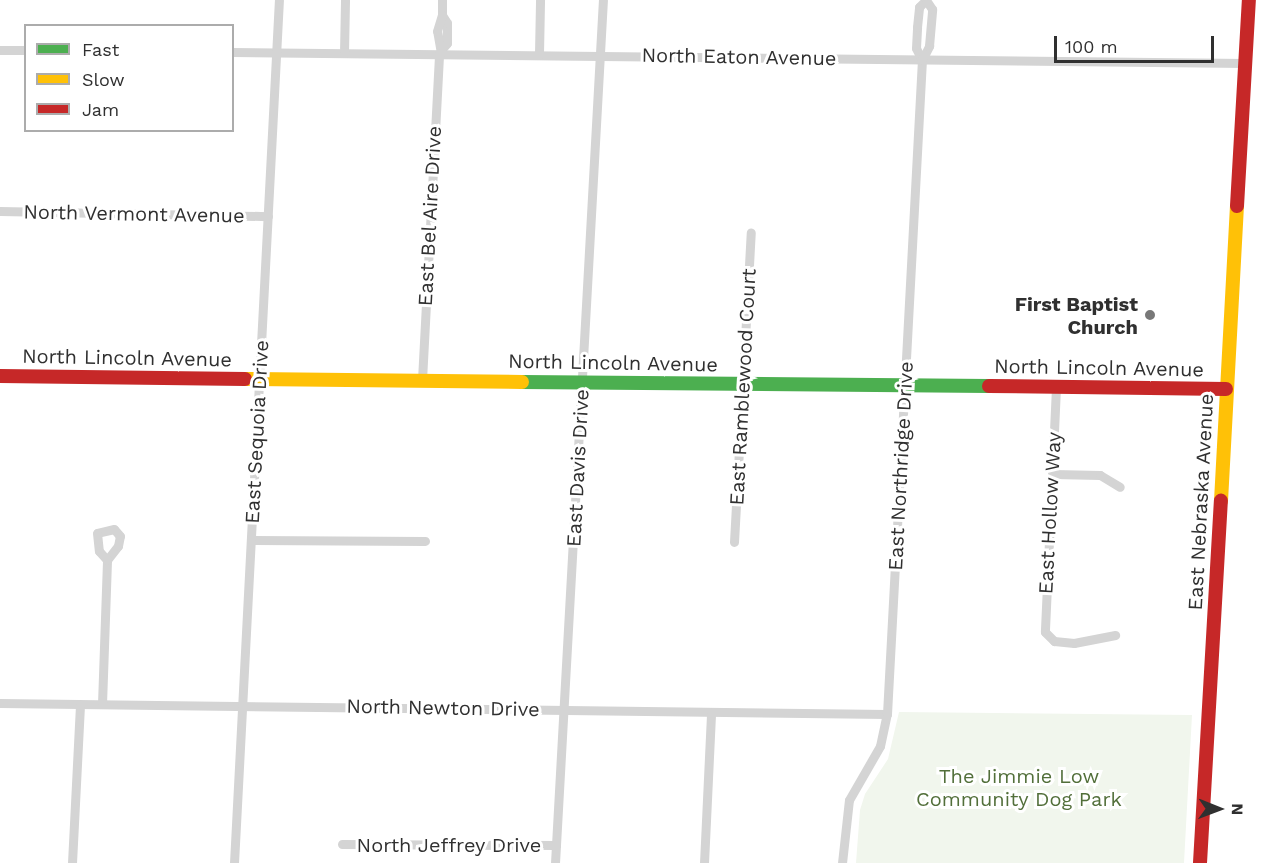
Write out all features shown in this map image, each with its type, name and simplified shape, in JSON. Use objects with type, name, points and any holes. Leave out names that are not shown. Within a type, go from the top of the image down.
[{"type":"street","name":"East Sequoia Drive","points":[[234,863],[279,0]]},
{"type":"street","points":[[344,53],[345,0]]},
{"type":"street","name":"East Bel Aire Drive","points":[[422,380],[440,52],[436,31],[442,15],[442,0]]},
{"type":"street","points":[[539,54],[540,0]]},
{"type":"street","name":"East Davis Drive","points":[[555,863],[603,0]]},
{"type":"street","name":"East Northridge Drive","points":[[842,863],[849,800],[880,746],[887,714],[922,60],[916,48],[917,27],[919,7],[926,0]]},
{"type":"street","name":"East Nebraska Avenue","points":[[1200,863],[1249,0]]},
{"type":"street","points":[[0,50],[24,50]]},
{"type":"street","name":"North Eaton Avenue","points":[[234,52],[440,52],[1245,63]]},
{"type":"street","name":"North Vermont Avenue","points":[[0,211],[268,216]]},
{"type":"street","name":"East Ramblewood Court","points":[[734,542],[751,232]]},
{"type":"street","name":"North Lincoln Avenue","points":[[0,376],[1226,389]]},
{"type":"street","name":"East Hollow Way","points":[[1056,387],[1044,624],[1048,638],[1074,643],[1115,635]]},
{"type":"street","points":[[1053,474],[1100,476],[1120,487]]},
{"type":"street","points":[[251,540],[425,541]]},
{"type":"street","points":[[102,704],[107,560]]},
{"type":"street","name":"North Newton Drive","points":[[0,703],[887,714]]},
{"type":"street","points":[[72,863],[80,704]]},
{"type":"street","points":[[704,863],[711,712]]},
{"type":"street","name":"North Jeffrey Drive","points":[[342,844],[556,845]]},
{"type":"green space","name":"The Jimmie Low Community Dog Park","points":[[899,712],[1192,715],[1184,863],[856,863],[860,810],[865,794],[888,759]]},
{"type":"traffic: fast","points":[[522,382],[989,386]]},
{"type":"traffic: slow","points":[[1221,501],[1237,206]]},
{"type":"traffic: slow","points":[[245,379],[522,382]]},
{"type":"traffic: jam","points":[[1237,206],[1249,0]]},
{"type":"traffic: jam","points":[[0,376],[245,379]]},
{"type":"traffic: jam","points":[[989,386],[1226,389]]},
{"type":"traffic: jam","points":[[1200,863],[1221,501]]},
{"type":"place","name":"First Baptist Church","points":[[1150,315]]}]
